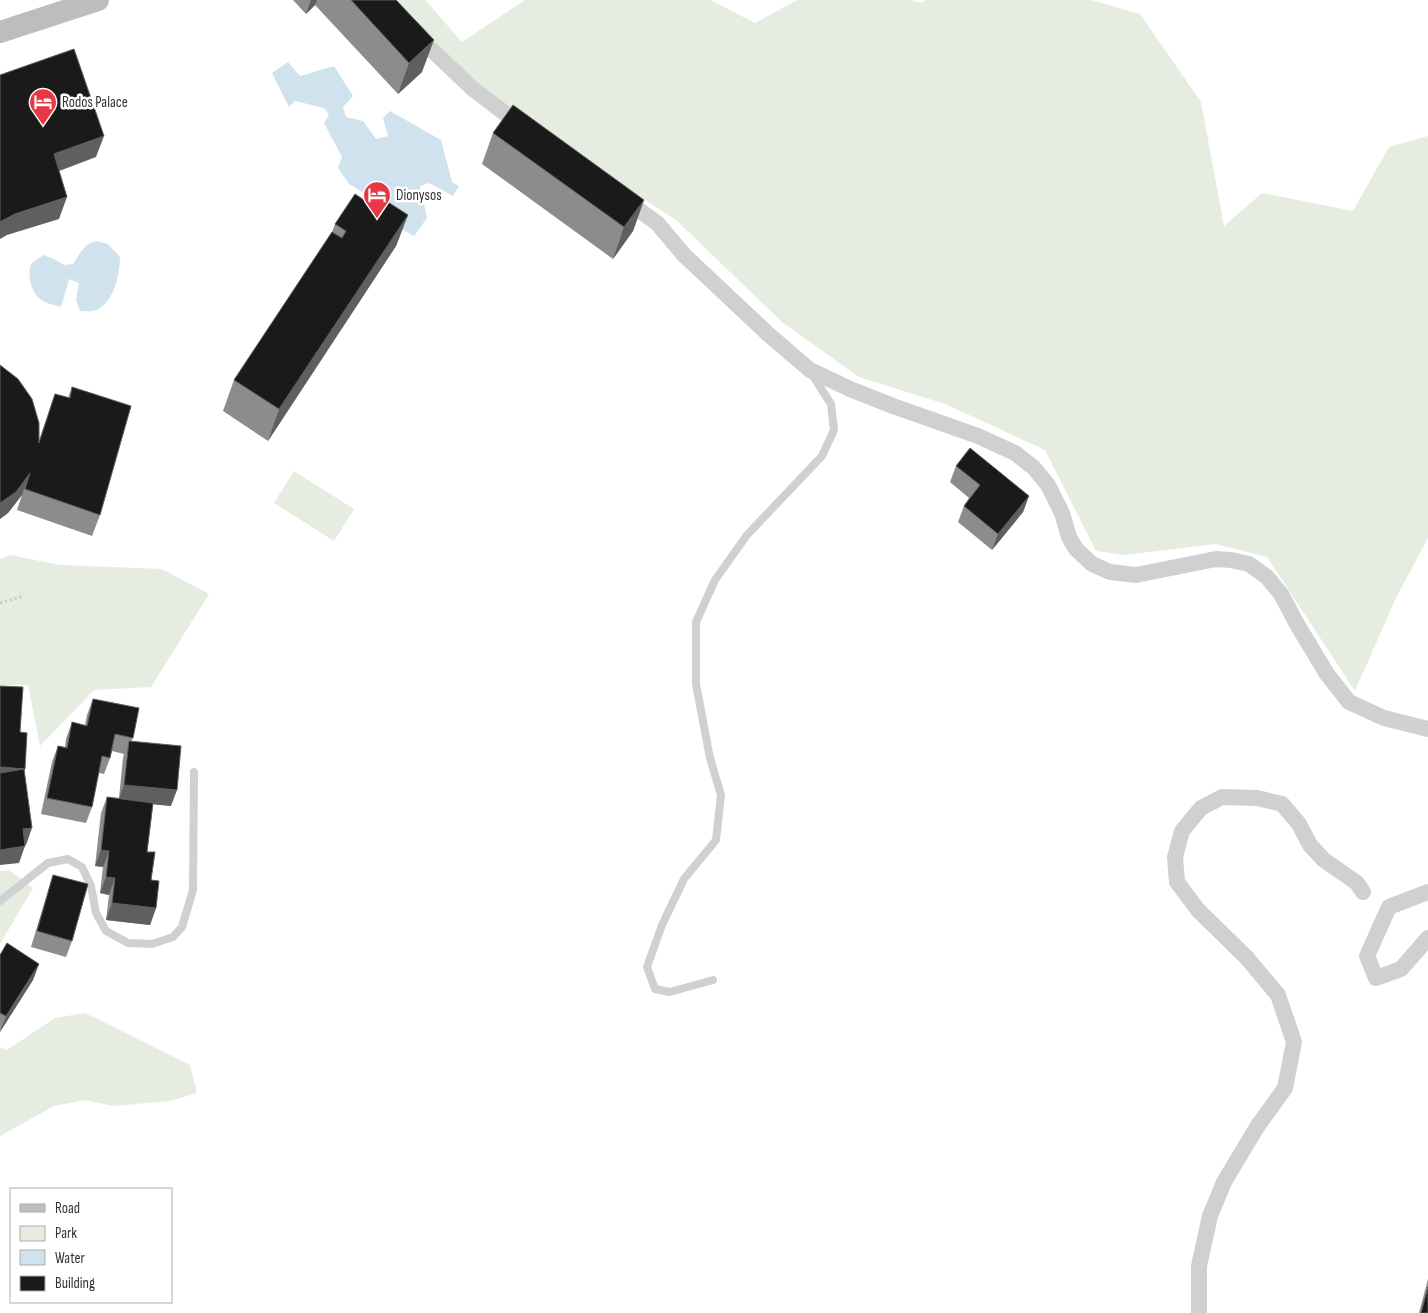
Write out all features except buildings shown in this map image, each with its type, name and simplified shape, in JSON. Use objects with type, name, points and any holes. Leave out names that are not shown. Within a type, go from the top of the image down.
[{"type":"street","points":[[0,32],[98,0]]},
{"type":"street","points":[[400,21],[473,90],[534,136]]},
{"type":"street","points":[[611,190],[657,223],[684,255],[768,334],[810,370],[867,396],[978,436],[1015,453],[1034,468],[1048,485],[1062,513],[1068,537],[1076,549],[1092,564],[1110,572],[1136,575],[1216,559],[1249,564],[1267,577],[1281,594],[1327,674],[1349,702],[1384,718],[1428,729]]},
{"type":"street","points":[[1199,1313],[1199,1266],[1210,1216],[1224,1182],[1257,1126],[1285,1088],[1294,1042],[1278,995],[1247,958],[1198,910],[1177,882],[1175,857],[1182,831],[1201,808],[1222,797],[1258,798],[1282,804],[1299,824],[1310,845],[1324,860],[1357,884],[1363,892]]},
{"type":"street","points":[[1428,892],[1389,907],[1367,956],[1376,978],[1401,969],[1428,938]]},
{"type":"lane","points":[[713,980],[670,992],[655,989],[647,967],[662,926],[684,879],[716,840],[720,795],[710,758],[696,684],[696,622],[715,580],[748,536],[822,456],[834,430],[831,404],[810,370]]},
{"type":"lane","points":[[0,901],[48,863],[68,859],[82,867],[91,886],[96,913],[106,931],[128,943],[152,944],[173,937],[182,927],[193,890],[194,772]]},
{"type":"path","points":[[0,603],[23,596]]},
{"type":"green space","points":[[379,0],[425,0],[462,42],[525,0],[710,0],[755,23],[797,0],[912,0],[920,3],[926,0],[1091,0],[1140,14],[1201,102],[1224,226],[1262,193],[1353,211],[1389,147],[1428,136],[1428,538],[1397,596],[1355,691],[1267,557],[1216,544],[1124,555],[1096,551],[1045,450],[945,404],[859,377],[782,322],[676,220],[480,92]]},
{"type":"green space","points":[[294,471],[354,509],[334,541],[274,503]]},
{"type":"green space","points":[[10,555],[60,565],[162,569],[209,594],[151,687],[94,690],[40,746],[28,685],[0,685],[0,559]]},
{"type":"green space","points":[[9,870],[33,888],[0,944],[0,871]]},
{"type":"green space","points":[[85,1013],[190,1065],[197,1093],[170,1101],[113,1106],[85,1100],[54,1106],[0,1136],[0,1047],[7,1050],[55,1018]]},
{"type":"water","points":[[288,62],[300,76],[334,66],[353,96],[343,107],[346,117],[363,121],[376,139],[388,136],[383,118],[390,111],[441,140],[452,182],[459,186],[453,196],[429,183],[420,186],[427,218],[414,236],[400,228],[405,218],[349,184],[338,168],[342,157],[324,123],[329,115],[324,108],[295,101],[289,107],[272,73]]},
{"type":"water","points":[[97,241],[108,244],[120,257],[115,287],[102,306],[94,311],[80,311],[76,300],[79,283],[69,279],[61,307],[49,304],[36,295],[32,287],[30,269],[37,259],[44,255],[64,265],[73,264],[89,244]]},
{"type":"place","name":"Rodos Palace","points":[[43,126]]},
{"type":"place","name":"Dionysos","points":[[377,219]]}]
